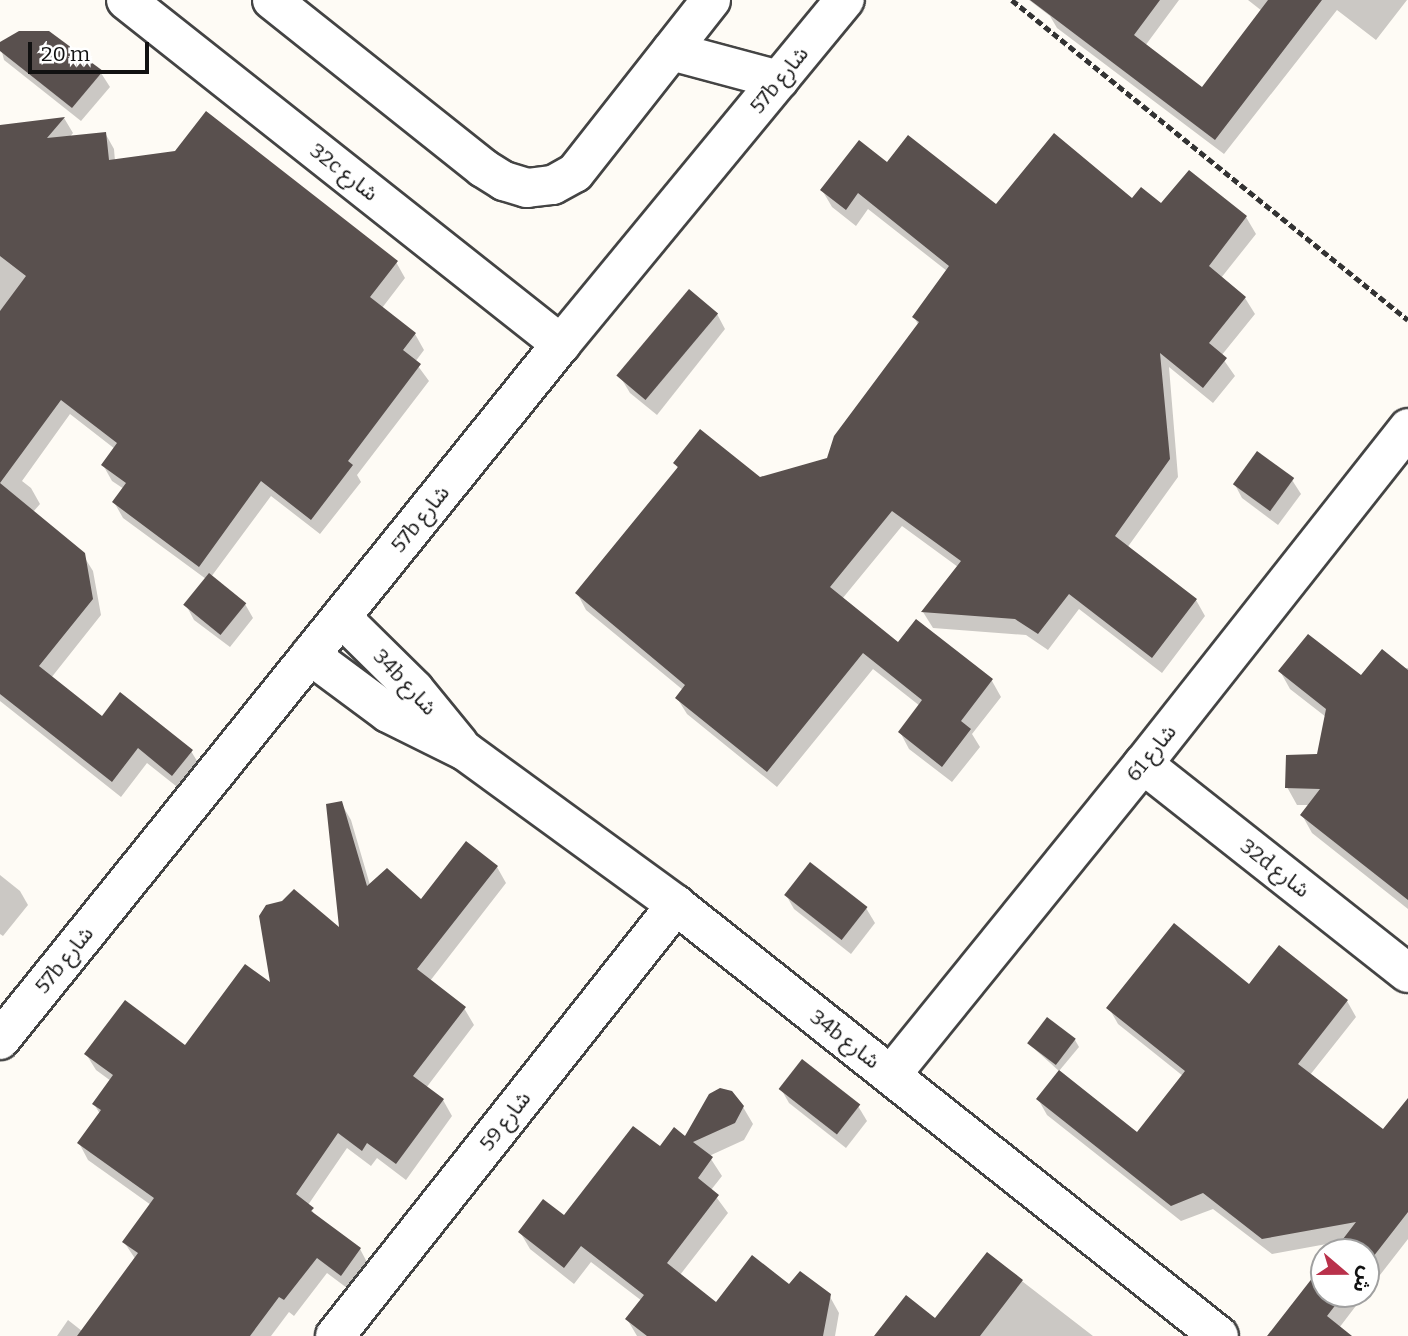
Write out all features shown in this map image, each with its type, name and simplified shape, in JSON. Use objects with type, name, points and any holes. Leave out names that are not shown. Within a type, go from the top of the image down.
[{"type":"street","name":"32c شارع","points":[[126,0],[561,344]]},
{"type":"street","points":[[272,0],[483,168],[504,181],[527,188],[553,185],[575,173],[711,0]]},
{"type":"street","name":"57b شارع","points":[[0,1040],[561,344],[845,0]]},
{"type":"street","points":[[671,51],[779,80]]},
{"type":"street","name":"شارع 61","points":[[891,1075],[1143,764],[1408,428]]},
{"type":"street","name":"34b شارع","points":[[341,617],[414,689],[465,751]]},
{"type":"street","name":"34b شارع","points":[[310,655],[388,713],[465,751],[676,905],[1219,1336]]},
{"type":"street","name":"32d شارع","points":[[1143,764],[1408,973]]},
{"type":"street","name":"شارع 59","points":[[335,1336],[676,905]]},
{"type":"path","points":[[1012,0],[1408,320]]},
{"type":"building","points":[[1030,0],[1160,0],[1134,35],[1202,87],[1268,0],[1322,0],[1215,140]]},
{"type":"building","points":[[19,31],[49,31],[103,71],[72,108],[0,51],[0,42]]},
{"type":"building","points":[[206,111],[398,261],[370,297],[416,333],[403,350],[421,364],[348,461],[353,465],[311,520],[261,481],[199,567],[112,502],[126,483],[101,465],[117,443],[61,400],[0,483],[0,311],[26,276],[0,256],[0,125],[65,117],[47,138],[106,132],[109,160],[175,151]]},
{"type":"building","points":[[1054,133],[1132,198],[1141,187],[1161,203],[1189,170],[1247,216],[1209,266],[1246,297],[1209,343],[1227,358],[1203,388],[1160,353],[1170,459],[1115,536],[1197,599],[1152,658],[1069,594],[1038,634],[1015,619],[921,612],[961,561],[892,511],[830,587],[898,642],[916,619],[993,679],[961,721],[971,729],[942,767],[898,732],[922,700],[863,653],[767,772],[675,698],[685,685],[575,593],[678,467],[673,463],[700,429],[760,477],[827,458],[834,436],[919,322],[912,317],[949,266],[858,193],[846,210],[820,190],[859,140],[887,162],[908,135],[996,204]]},
{"type":"building","points":[[689,289],[718,313],[645,400],[616,376]]},
{"type":"building","points":[[1257,451],[1294,478],[1270,511],[1233,484]]},
{"type":"building","points":[[0,483],[85,553],[93,599],[39,666],[102,716],[120,692],[193,750],[172,776],[138,748],[112,782],[0,694]]},
{"type":"building","points":[[209,573],[246,603],[221,635],[183,605]]},
{"type":"building","points":[[1308,634],[1361,675],[1382,649],[1408,670],[1408,900],[1300,815],[1320,789],[1285,788],[1286,755],[1317,754],[1326,709],[1278,671]]},
{"type":"building","points":[[342,801],[367,886],[387,868],[421,899],[466,841],[498,866],[417,969],[466,1007],[413,1076],[444,1099],[396,1164],[367,1143],[362,1151],[338,1133],[296,1194],[314,1208],[311,1211],[361,1248],[341,1276],[317,1258],[284,1300],[279,1297],[250,1336],[77,1336],[138,1253],[122,1242],[154,1198],[77,1143],[101,1110],[92,1104],[113,1075],[84,1054],[125,1000],[185,1045],[245,964],[270,982],[259,916],[266,905],[282,901],[294,889],[339,927],[326,804]]},
{"type":"building","points":[[810,862],[868,907],[842,940],[784,895]]},
{"type":"building","points":[[1174,923],[1249,984],[1279,945],[1348,1000],[1298,1064],[1383,1129],[1408,1098],[1408,1212],[1380,1248],[1380,1238],[1344,1238],[1356,1222],[1262,1239],[1203,1193],[1171,1206],[1036,1099],[1059,1070],[1137,1132],[1185,1071],[1106,1008]]},
{"type":"building","points":[[1047,1017],[1076,1039],[1056,1065],[1027,1043]]},
{"type":"building","points":[[802,1059],[860,1105],[837,1135],[779,1089]]},
{"type":"building","points":[[720,1088],[732,1091],[744,1106],[735,1123],[693,1142],[713,1157],[698,1178],[719,1195],[667,1263],[716,1302],[752,1255],[789,1284],[800,1271],[831,1294],[823,1336],[647,1336],[625,1319],[644,1295],[581,1246],[564,1268],[518,1232],[543,1199],[564,1215],[633,1126],[660,1146],[674,1127],[685,1136],[709,1094]]},
{"type":"building","points":[[987,1252],[1023,1280],[980,1336],[874,1336],[906,1295],[935,1318]]},
{"type":"building","points":[[1310,1281],[1310,1308],[1333,1308],[1327,1316],[1352,1336],[1267,1336]]}]
